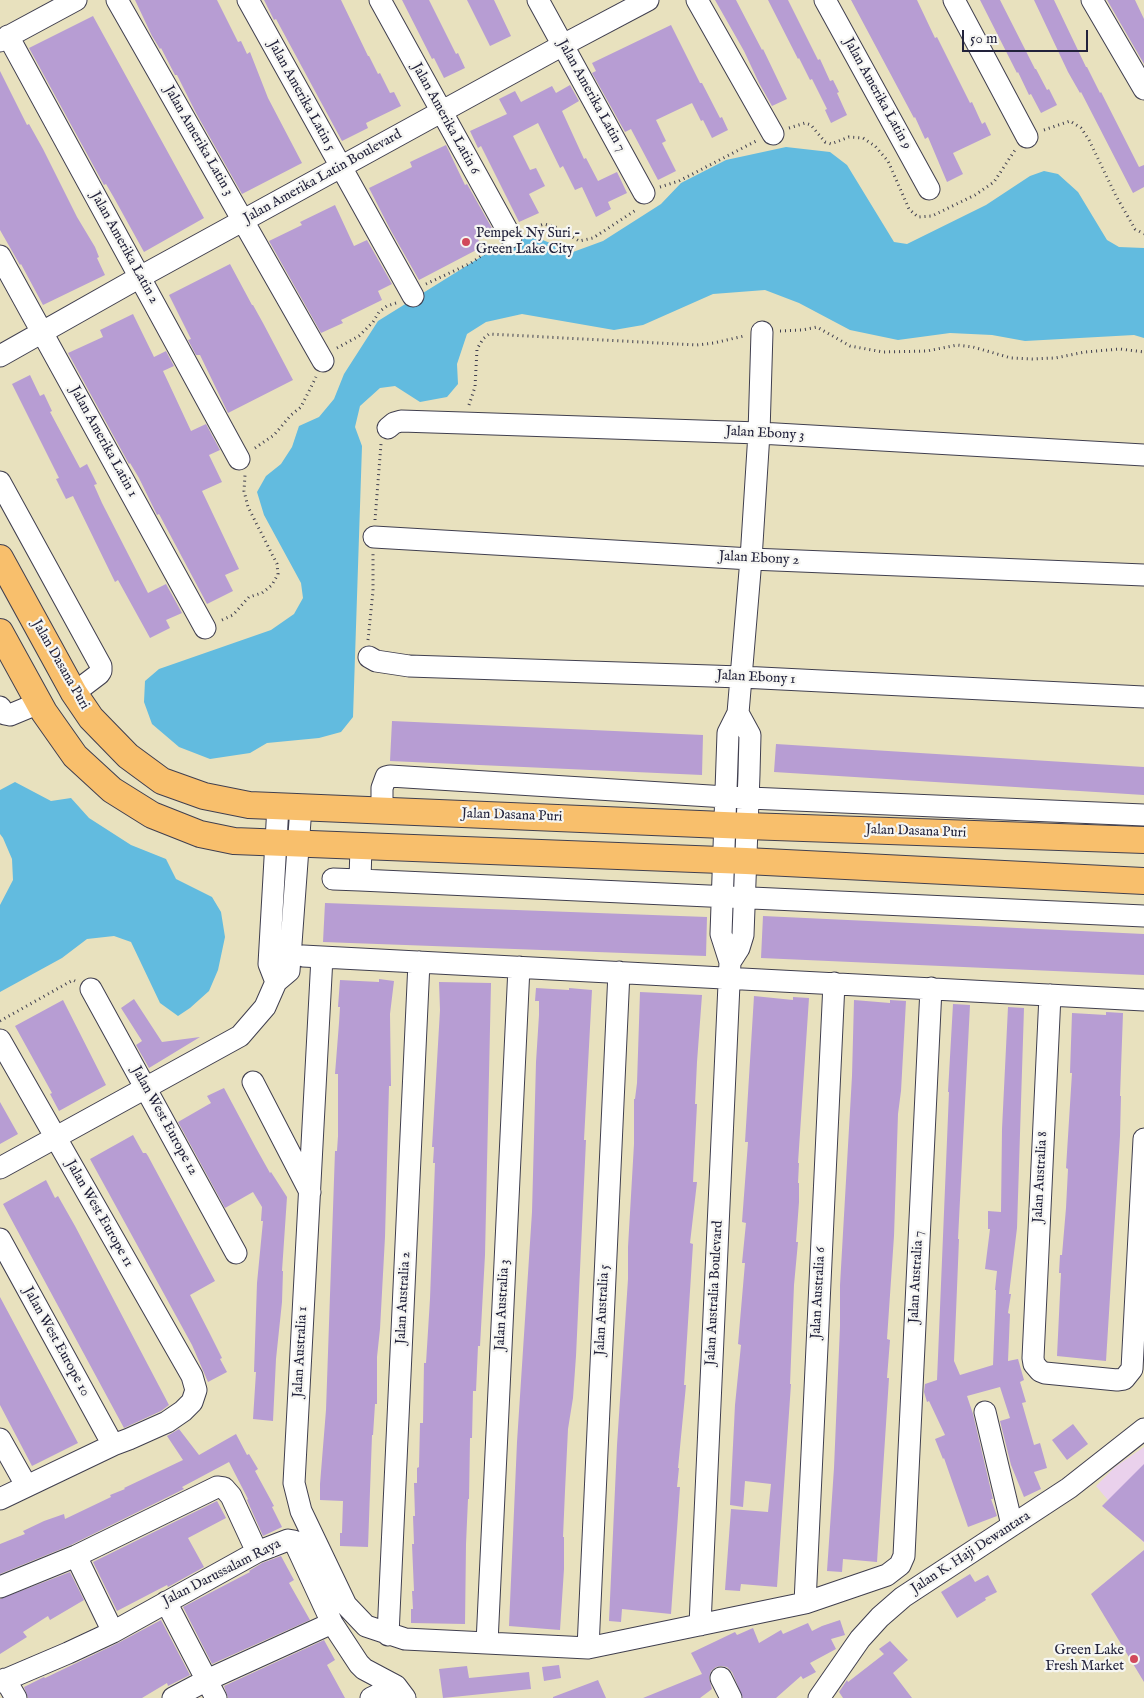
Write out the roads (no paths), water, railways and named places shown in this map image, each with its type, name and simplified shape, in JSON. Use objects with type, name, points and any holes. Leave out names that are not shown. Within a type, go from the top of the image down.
[{"type":"main road","name":"Jalan Dasana Puri","points":[[0,558],[74,693],[91,718],[128,756],[162,781],[204,796],[249,805],[1144,840]]},
{"type":"main road","points":[[0,632],[39,703],[74,756],[112,790],[152,816],[200,834],[234,841],[1144,880]]},
{"type":"street","points":[[4,39],[76,0]]},
{"type":"street","name":"Jalan Amerika Latin 3","points":[[117,0],[323,361]]},
{"type":"street","name":"Jalan Amerika Latin 5","points":[[248,0],[413,296]]},
{"type":"street","name":"Jalan Amerika Latin 6","points":[[380,0],[511,237]]},
{"type":"street","name":"Jalan Amerika Latin 7","points":[[538,0],[644,193]]},
{"type":"street","name":"Jalan Amerika Latin Boulevard","points":[[0,356],[441,112],[648,0]]},
{"type":"street","points":[[697,0],[773,134]]},
{"type":"street","name":"Jalan Amerika Latin 9","points":[[825,0],[929,189]]},
{"type":"street","points":[[954,0],[1027,137]]},
{"type":"street","points":[[1092,0],[1144,89]]},
{"type":"street","name":"Jalan Amerika Latin 2","points":[[4,39],[140,278],[239,459]]},
{"type":"street","name":"Jalan Amerika Latin 1","points":[[0,256],[205,628]]},
{"type":"street","points":[[730,970],[743,935],[744,898],[735,861],[736,825],[726,797],[728,733],[738,713],[759,434],[762,332]]},
{"type":"street","name":"Jalan Ebony 3","points":[[388,428],[394,423],[401,421],[759,434],[1144,455]]},
{"type":"street","points":[[0,482],[101,666],[99,674],[74,693]]},
{"type":"street","name":"Jalan Ebony 2","points":[[374,537],[751,559],[1144,575]]},
{"type":"street","name":"Jalan Ebony 1","points":[[369,657],[376,661],[408,666],[741,677],[1144,697]]},
{"type":"street","points":[[0,707],[5,714],[10,715],[39,703]]},
{"type":"street","points":[[736,825],[748,798],[750,735],[738,713]]},
{"type":"street","points":[[382,810],[382,788],[386,777],[390,776],[726,797],[1144,815]]},
{"type":"street","points":[[0,1168],[240,1036],[265,1007],[276,982],[289,971],[286,843],[289,806]]},
{"type":"street","points":[[360,880],[361,846]]},
{"type":"street","points":[[730,970],[721,934],[722,897],[735,861]]},
{"type":"street","points":[[333,879],[1144,916]]},
{"type":"street","name":"Jalan Australia 1","points":[[419,962],[313,956],[310,1192],[294,1483],[301,1511],[346,1606],[366,1626],[405,1639],[588,1648],[805,1603],[887,1575],[900,1565]]},
{"type":"street","points":[[419,962],[619,972],[730,970],[834,984],[1144,1000]]},
{"type":"street","name":"Jalan Australia 2","points":[[388,1634],[419,962]]},
{"type":"street","name":"Jalan Australia 3","points":[[488,1643],[519,967]]},
{"type":"street","name":"Jalan Australia Boulevard","points":[[700,1625],[730,970]]},
{"type":"street","name":"Jalan Australia 5","points":[[588,1648],[619,972]]},
{"type":"street","name":"Jalan Australia 6","points":[[805,1603],[834,984]]},
{"type":"street","name":"Jalan Australia 7","points":[[900,1565],[904,1556],[931,988]]},
{"type":"street","name":"Jalan West Europe 12","points":[[91,989],[236,1253]]},
{"type":"street","name":"Jalan Australia 8","points":[[1050,995],[1033,1358],[1037,1368],[1045,1373],[1117,1380],[1124,1379],[1129,1374],[1137,1351]]},
{"type":"street","name":"Jalan West Europe 11","points":[[0,1040],[192,1376],[196,1390],[192,1402],[167,1422],[129,1440],[113,1445]]},
{"type":"street","points":[[253,1082],[310,1192]]},
{"type":"street","points":[[1137,1351],[1144,1139]]},
{"type":"street","name":"Jalan West Europe 10","points":[[0,1239],[113,1445]]},
{"type":"street","points":[[985,1412],[1012,1525]]},
{"type":"street","name":"Jalan K. Haji Dewantara","points":[[819,1698],[860,1639],[880,1617],[903,1597],[1069,1488],[1144,1429]]},
{"type":"street","points":[[0,1439],[26,1485]]},
{"type":"street","points":[[0,1499],[113,1445]]},
{"type":"street","points":[[0,1587],[76,1556],[221,1487],[230,1496],[257,1552]]},
{"type":"street","name":"Jalan Darussalam Raya","points":[[3,1680],[113,1632],[257,1552],[288,1540],[294,1541],[332,1622],[359,1664],[400,1692]]},
{"type":"street","points":[[76,1556],[113,1632]]},
{"type":"street","points":[[166,1602],[211,1689]]},
{"type":"street","points":[[173,1698],[211,1689],[332,1622]]},
{"type":"street","points":[[721,1678],[731,1698]]},
{"type":"street","points":[[3,1680],[16,1698]]},
{"type":"street","points":[[371,1698],[400,1692]]},
{"type":"water","points":[[786,147],[830,152],[847,165],[894,242],[907,244],[986,205],[1030,176],[1044,171],[1058,174],[1078,192],[1107,240],[1119,247],[1144,248],[1144,338],[1134,335],[1025,341],[992,335],[950,333],[898,340],[850,330],[799,303],[765,290],[713,294],[643,325],[614,330],[522,314],[486,322],[467,334],[457,364],[458,384],[447,397],[420,402],[395,386],[380,388],[360,406],[355,427],[362,446],[353,717],[341,732],[319,738],[267,743],[250,753],[210,759],[179,747],[152,724],[144,702],[145,681],[159,669],[271,630],[294,614],[303,598],[301,583],[264,515],[257,492],[266,476],[281,464],[292,447],[299,426],[319,417],[334,399],[344,374],[378,321],[492,250],[524,237],[540,239],[573,252],[603,241],[661,204],[681,183],[726,160]]},
{"type":"water","points":[[15,782],[51,801],[71,798],[89,818],[131,845],[166,859],[176,879],[212,897],[221,912],[225,937],[218,970],[209,991],[190,1008],[178,1016],[160,1003],[131,942],[114,936],[87,939],[62,958],[0,992],[0,905],[13,880],[12,859],[0,834],[0,790]]},
{"type":"place","name":"Pempek Ny Suri - Green Lake City","points":[[466,242]]},
{"type":"place","name":"Green Lake Fresh Market","points":[[1134,1659]]}]
